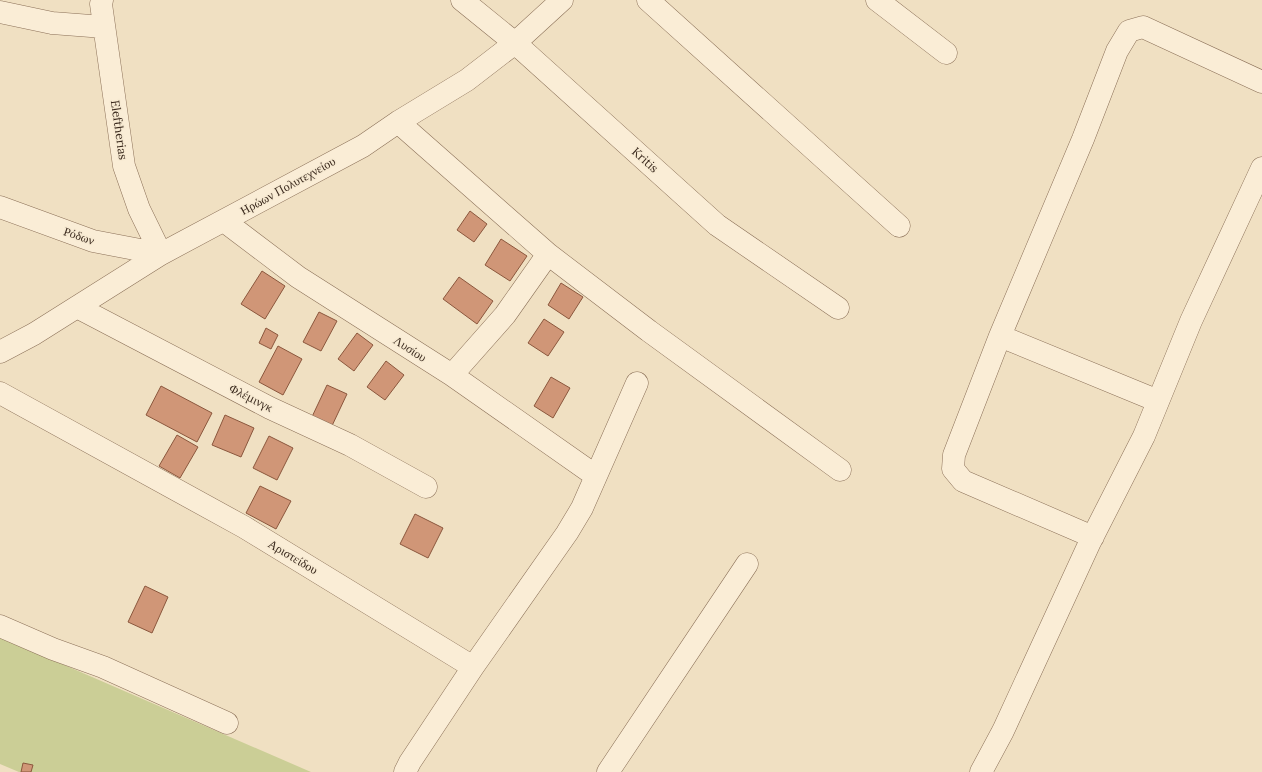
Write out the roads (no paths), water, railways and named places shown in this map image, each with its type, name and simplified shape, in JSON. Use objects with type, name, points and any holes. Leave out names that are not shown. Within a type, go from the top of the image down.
[{"type":"street","name":"Eleftherias","points":[[102,0],[101,4],[104,27],[124,166],[139,209],[161,254]]},
{"type":"street","name":"Kritis","points":[[462,0],[515,43],[717,225],[838,308]]},
{"type":"street","name":"Ηρώων Πολυτεχνείου","points":[[0,352],[34,334],[161,254],[363,146],[398,122],[467,80],[515,43],[562,0]]},
{"type":"street","points":[[648,0],[899,226]]},
{"type":"street","points":[[877,0],[946,53]]},
{"type":"street","points":[[0,12],[52,23],[104,27]]},
{"type":"street","points":[[1093,537],[963,481],[953,469],[954,455],[1000,336],[1080,146],[1117,51],[1129,31],[1143,27],[1262,82]]},
{"type":"street","points":[[398,122],[548,254],[649,331],[840,470]]},
{"type":"street","points":[[980,772],[1003,731],[1093,537],[1144,436],[1191,322],[1262,168]]},
{"type":"street","name":"Ρόδων","points":[[0,207],[93,241],[161,254]]},
{"type":"street","name":"Λυσίου","points":[[224,221],[298,277],[452,375],[596,476]]},
{"type":"street","points":[[452,375],[505,315],[548,254]]},
{"type":"street","name":"Φλέμινγκ","points":[[77,307],[270,408],[350,445],[426,487]]},
{"type":"street","points":[[1000,336],[1158,401]]},
{"type":"street","points":[[405,772],[410,762],[473,667],[567,533],[582,508],[638,383]]},
{"type":"street","name":"Αριστείδου","points":[[0,392],[244,528],[473,667]]},
{"type":"street","points":[[608,772],[747,564]]},
{"type":"street","points":[[0,626],[53,649],[103,667],[228,723]]}]
